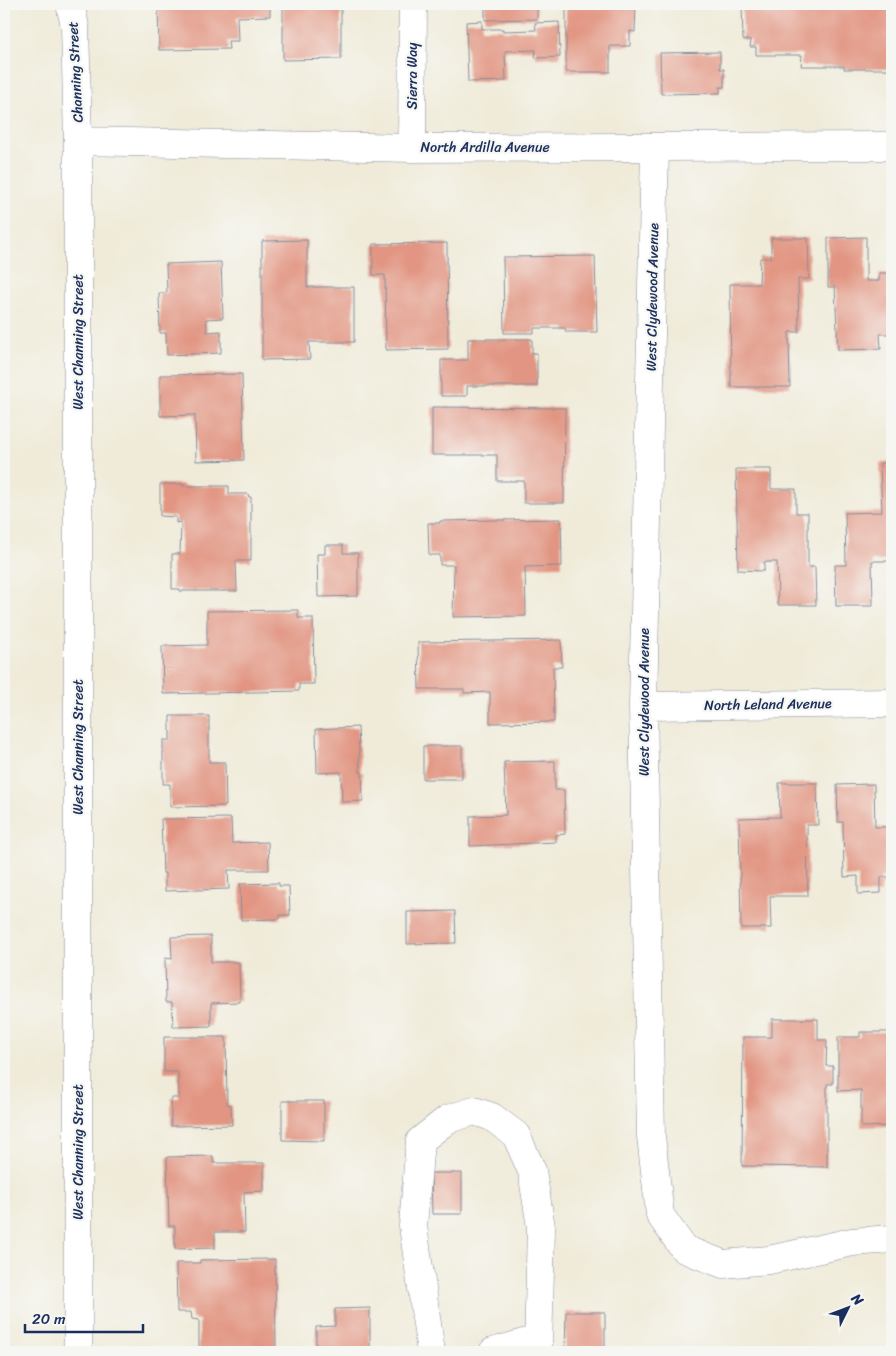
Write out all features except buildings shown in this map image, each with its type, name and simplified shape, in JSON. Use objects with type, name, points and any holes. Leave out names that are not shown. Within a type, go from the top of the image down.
[{"type":"street","name":"Channing Street","points":[[70,4],[74,26],[78,141]]},
{"type":"street","name":"Sierra Way","points":[[412,148],[413,4]]},
{"type":"street","name":"North Ardilla Avenue","points":[[78,141],[412,148],[892,146]]},
{"type":"street","name":"West Channing Street","points":[[78,141],[78,1352]]},
{"type":"street","name":"West Clydewood Avenue","points":[[655,147],[643,706],[651,1136],[660,1215],[684,1249],[723,1264],[769,1260],[852,1242],[892,1239]]},
{"type":"street","name":"North Leland Avenue","points":[[643,706],[892,702]]},
{"type":"street","points":[[431,1352],[413,1226],[420,1141],[448,1120],[474,1111],[492,1117],[516,1136],[532,1172],[541,1227],[538,1346],[493,1352]]}]
